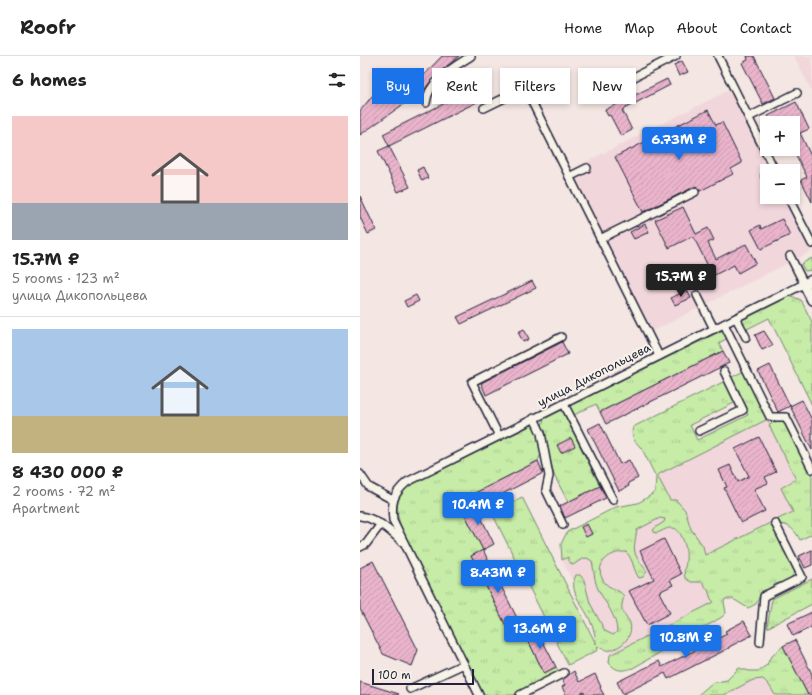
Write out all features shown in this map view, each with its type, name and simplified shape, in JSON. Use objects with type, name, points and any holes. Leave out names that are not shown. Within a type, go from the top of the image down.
[{"type":"main road","points":[[808,282],[812,300]]},
{"type":"street","points":[[426,103],[427,95],[448,71],[471,56]]},
{"type":"street","points":[[636,76],[676,56]]},
{"type":"street","points":[[718,56],[772,164]]},
{"type":"street","points":[[484,108],[525,88],[659,356]]},
{"type":"street","points":[[749,117],[797,93]]},
{"type":"street","points":[[569,177],[587,168]]},
{"type":"street","points":[[600,239],[695,192]]},
{"type":"street","points":[[792,204],[812,244]]},
{"type":"street","points":[[790,256],[808,282]]},
{"type":"street","name":"улица Дикопольцева","points":[[393,500],[398,490],[407,482],[808,282]]},
{"type":"street","points":[[697,295],[714,329]]},
{"type":"street","points":[[736,318],[746,337]]},
{"type":"street","points":[[724,324],[770,417],[786,417],[812,469]]},
{"type":"street","points":[[499,436],[472,382],[561,337]]},
{"type":"street","points":[[699,431],[743,410],[724,371]]},
{"type":"street","points":[[564,404],[613,500]]},
{"type":"street","points":[[534,418],[541,433],[549,476],[546,490],[563,525]]},
{"type":"street","points":[[360,474],[369,487],[393,500],[393,520],[479,695]]},
{"type":"street","points":[[360,516],[367,517],[389,529],[406,547]]},
{"type":"street","points":[[760,642],[764,596],[802,577],[775,523]]},
{"type":"street","points":[[360,547],[366,544],[381,524]]},
{"type":"street","points":[[410,689],[464,664]]},
{"type":"street","points":[[520,695],[564,673]]},
{"type":"shaded area","points":[[794,56],[812,56],[812,92]]},
{"type":"shaded area","points":[[731,89],[760,147],[760,156],[764,156],[768,164],[760,164],[760,204],[788,204],[812,251],[651,332],[570,170]]},
{"type":"shaded area","points":[[768,419],[810,503],[699,558],[657,475]]},
{"type":"shaded area","points":[[667,507],[714,602],[610,655],[562,560]]},
{"type":"shaded area","points":[[768,670],[781,695],[718,695]]},
{"type":"green space","points":[[812,258],[812,270],[805,271],[801,264]]},
{"type":"green space","points":[[791,296],[801,300],[812,322],[812,405],[769,318],[747,329],[742,320]]},
{"type":"green space","points":[[723,330],[728,338],[719,343],[723,351],[600,412],[596,404],[574,415],[569,406]]},
{"type":"green space","points":[[744,371],[768,419],[657,475],[670,500],[676,500],[685,510],[691,529],[703,546],[705,555],[772,522],[794,566],[795,572],[789,581],[775,584],[762,591],[756,604],[748,608],[733,599],[725,599],[724,602],[726,613],[722,617],[633,668],[623,670],[617,669],[609,663],[610,655],[714,602],[702,582],[691,582],[685,578],[684,572],[686,550],[684,541],[679,531],[668,528],[655,533],[653,530],[664,522],[665,519],[660,518],[637,530],[634,548],[636,556],[647,571],[643,577],[639,578],[631,558],[626,552],[613,554],[604,561],[601,566],[600,572],[606,584],[619,591],[624,596],[622,609],[630,623],[630,634],[621,645],[612,650],[605,650],[597,646],[598,650],[568,665],[492,513],[522,497],[596,644],[595,634],[589,617],[575,594],[574,582],[576,575],[580,575],[584,580],[590,603],[605,631],[613,635],[617,632],[615,620],[597,586],[592,561],[587,558],[582,559],[573,565],[568,561],[568,557],[562,560],[561,544],[567,532],[616,507],[638,503],[655,492],[656,477],[642,449],[634,440],[632,433],[633,427],[725,381],[736,402],[690,425],[697,440],[748,415],[730,378]]},
{"type":"green space","points":[[562,410],[600,486],[568,502],[554,475],[542,426],[544,419]]},
{"type":"green space","points":[[777,421],[782,421],[786,424],[812,476],[812,534],[800,540],[791,528],[778,524],[776,520],[793,512],[781,488],[796,479],[769,425]]},
{"type":"green space","points":[[534,424],[542,451],[538,461],[475,493],[462,509],[483,550],[471,556],[512,638],[524,632],[544,673],[556,667],[559,673],[514,695],[483,695],[402,532],[397,508],[398,502],[409,486]]},
{"type":"green space","points":[[812,579],[812,604],[767,628],[772,599]]},
{"type":"green space","points":[[783,646],[808,695],[775,695],[763,679],[753,680],[724,695],[698,695],[712,683],[727,680],[739,668],[749,671],[758,671],[767,665],[770,658]]},
{"type":"building","points":[[442,56],[459,56],[445,68],[432,68],[432,79],[424,89],[424,75]]},
{"type":"building","points":[[747,56],[754,56],[775,98],[763,104],[742,63],[748,60]]},
{"type":"building","points":[[682,61],[688,72],[679,76],[674,65]]},
{"type":"building","points":[[667,79],[670,85],[636,103],[636,94]]},
{"type":"building","points":[[372,96],[372,104],[404,104],[360,135],[360,111]]},
{"type":"building","points":[[796,102],[809,129],[800,133],[800,116],[768,116]]},
{"type":"building","points":[[443,104],[473,104],[389,146],[383,134]]},
{"type":"building","points":[[617,104],[634,104],[622,110],[632,130],[621,136],[610,115],[608,116],[605,110]]},
{"type":"building","points":[[708,110],[716,125],[722,122],[742,163],[731,169],[733,174],[700,191],[696,186],[643,212],[615,157]]},
{"type":"building","points":[[800,133],[812,158],[812,202],[801,180],[807,177],[796,156],[800,156]]},
{"type":"building","points":[[389,146],[410,187],[398,192],[378,151]]},
{"type":"building","points":[[423,167],[428,178],[422,181],[417,170]]},
{"type":"building","points":[[360,196],[376,230],[368,234],[360,217]]},
{"type":"building","points":[[683,207],[696,234],[708,228],[714,240],[708,243],[716,259],[746,244],[756,263],[738,273],[734,265],[689,288],[680,270],[686,267],[689,273],[707,264],[693,236],[669,248],[655,220]]},
{"type":"building","points":[[782,219],[790,235],[761,249],[751,230],[760,225],[761,229]]},
{"type":"building","points":[[645,224],[649,232],[634,239],[630,232]]},
{"type":"building","points":[[532,281],[536,288],[461,324],[457,317]]},
{"type":"building","points":[[687,290],[691,298],[675,305],[671,298]]},
{"type":"building","points":[[416,295],[419,301],[407,307],[404,301]]},
{"type":"building","points":[[524,329],[529,339],[523,342],[518,332]]},
{"type":"building","points":[[764,331],[773,345],[762,350],[755,335]]},
{"type":"building","points":[[562,342],[568,354],[486,395],[481,383]]},
{"type":"building","points":[[723,351],[729,363],[606,424],[600,412]]},
{"type":"building","points":[[770,365],[790,406],[778,412],[758,371]]},
{"type":"building","points":[[802,400],[812,420],[812,450],[790,406]]},
{"type":"building","points":[[600,423],[620,464],[629,460],[638,478],[628,483],[629,486],[619,491],[588,429]]},
{"type":"building","points":[[759,437],[776,472],[765,477],[768,483],[754,489],[765,511],[741,523],[724,488],[727,487],[719,470],[730,465],[738,482],[749,476],[735,449]]},
{"type":"building","points":[[571,438],[575,446],[561,453],[557,445]]},
{"type":"building","points":[[538,461],[543,473],[481,505],[475,493]]},
{"type":"building","points":[[600,486],[606,498],[565,518],[560,506]]},
{"type":"building","points":[[474,503],[494,544],[483,550],[462,509]]},
{"type":"building","points":[[587,524],[592,534],[586,537],[581,527]]},
{"type":"building","points":[[664,539],[681,574],[670,580],[673,585],[659,592],[670,613],[647,625],[629,591],[654,579],[640,551]]},
{"type":"building","points":[[483,550],[524,632],[512,638],[471,556]]},
{"type":"building","points":[[812,550],[812,565],[805,568],[799,556]]},
{"type":"building","points":[[373,561],[418,650],[412,666],[383,654],[360,609],[360,568]]},
{"type":"building","points":[[812,612],[812,627],[793,636],[787,624]]},
{"type":"building","points":[[744,621],[752,635],[668,679],[665,673],[623,694],[617,682],[659,661],[662,667],[727,634],[725,631]]},
{"type":"building","points":[[535,626],[556,667],[544,673],[524,632]]},
{"type":"building","points":[[795,640],[812,674],[812,695],[808,695],[783,646]]},
{"type":"building","points":[[574,671],[579,682],[595,674],[604,695],[585,695],[584,692],[578,695],[566,695],[562,687],[565,685],[562,680]]},
{"type":"building","points":[[360,682],[399,694],[360,695]]}]
